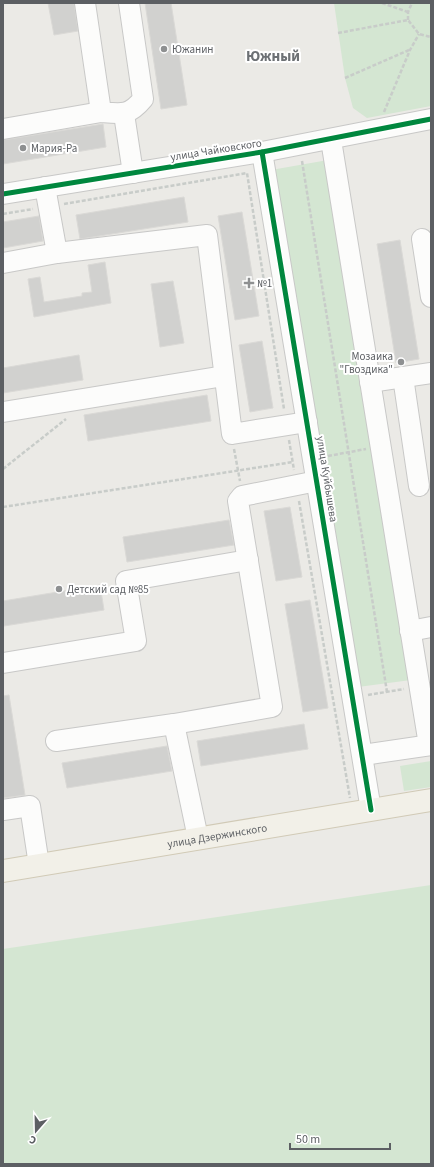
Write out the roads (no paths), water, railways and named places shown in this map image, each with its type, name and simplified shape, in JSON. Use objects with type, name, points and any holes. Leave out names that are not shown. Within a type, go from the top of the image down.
[{"type":"main road","name":"улица Дзержинского","points":[[3,871],[431,800]]},
{"type":"street","points":[[85,3],[101,112]]},
{"type":"street","points":[[3,129],[101,112],[124,114],[135,108],[143,99],[129,3]]},
{"type":"street","points":[[124,114],[133,173]]},
{"type":"street","name":"улица Чайковского","points":[[3,194],[47,197],[133,173],[331,140],[431,120]]},
{"type":"street","points":[[331,140],[388,490],[418,686],[427,711],[430,745],[363,755]]},
{"type":"street","name":"улица Куйбышева","points":[[262,152],[371,810]]},
{"type":"street","points":[[47,197],[57,253]]},
{"type":"street","points":[[3,263],[57,253],[206,235],[232,434],[307,422]]},
{"type":"street","points":[[422,239],[431,297]]},
{"type":"street","points":[[370,382],[431,373]]},
{"type":"street","points":[[3,412],[224,376]]},
{"type":"street","points":[[388,490],[425,485],[403,377]]},
{"type":"street","points":[[56,741],[174,724],[272,707],[238,501],[242,496],[317,481]]},
{"type":"street","points":[[3,663],[136,642],[126,581],[248,560]]},
{"type":"street","points":[[410,631],[431,627]]},
{"type":"street","points":[[174,724],[198,838]]},
{"type":"street","points":[[3,810],[30,806],[39,865]]},
{"type":"place","name":"Южанин","points":[[164,49]]},
{"type":"place","name":"Мария-Ра","points":[[23,148]]},
{"type":"place","name":"№1","points":[[249,283]]},
{"type":"place","name":"Мозаика \"Гвоздика\"","points":[[401,362]]},
{"type":"place","name":"Детский сад №85","points":[[59,589]]},
{"type":"district","name":"Южный","points":[[273,56]]}]
